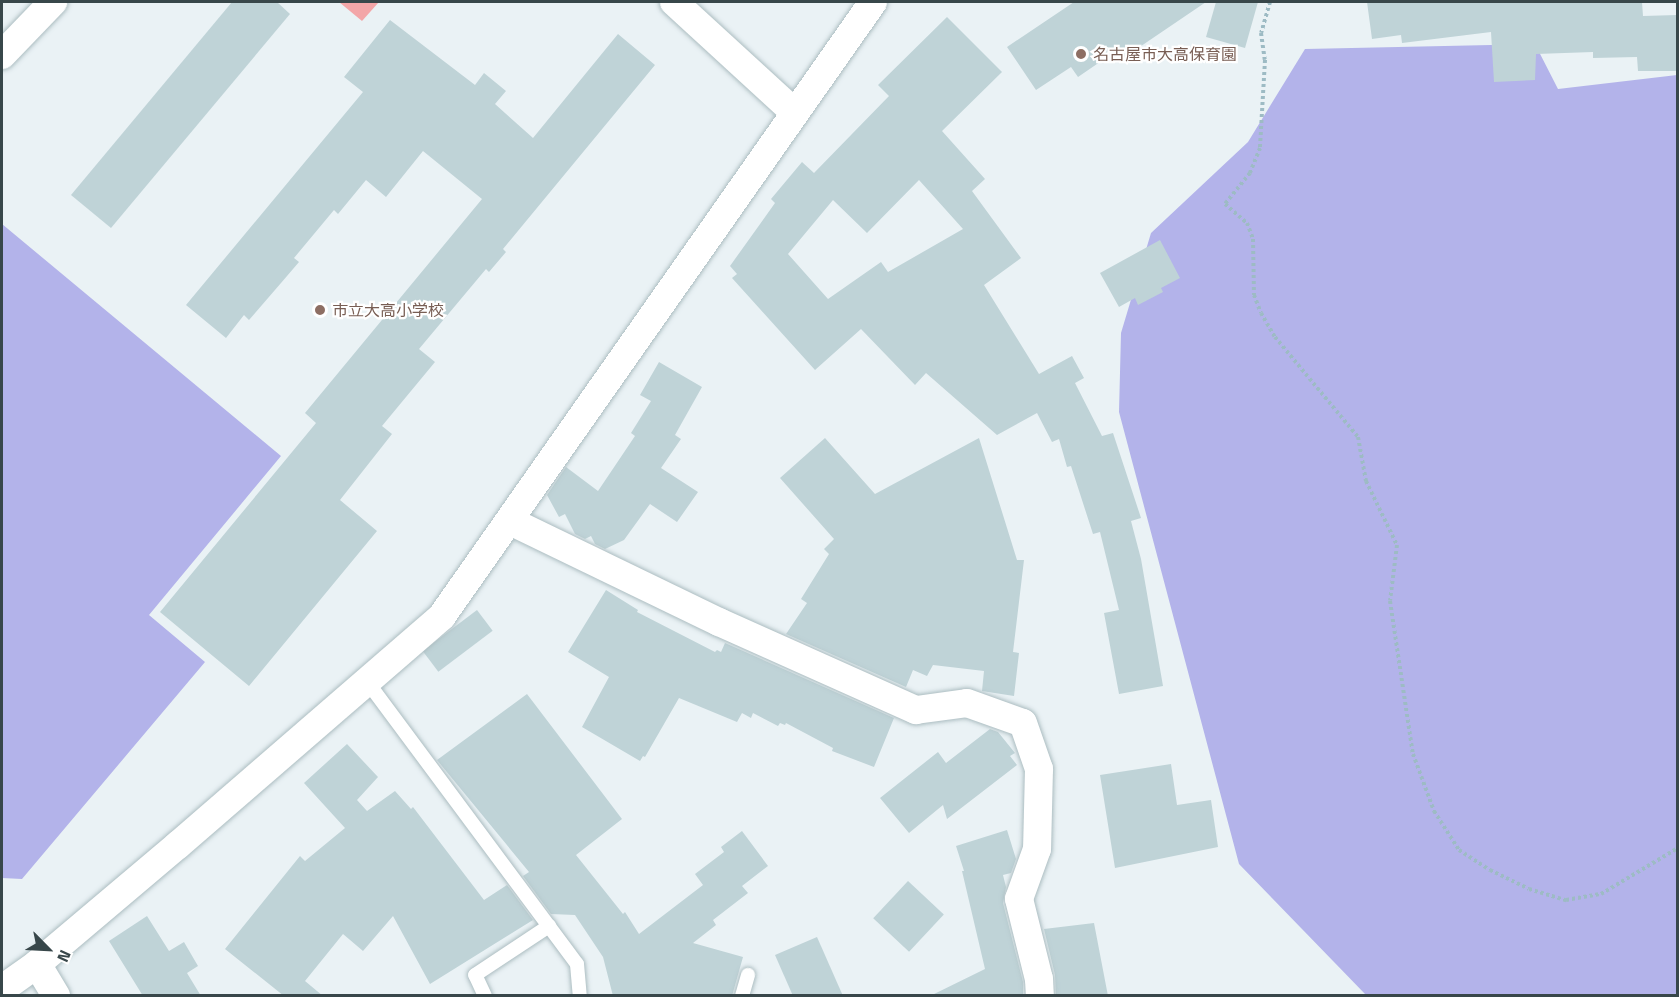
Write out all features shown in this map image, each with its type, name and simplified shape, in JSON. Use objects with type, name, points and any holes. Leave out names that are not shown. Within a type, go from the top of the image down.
[{"type":"street","points":[[2,55],[53,2]]},
{"type":"street","points":[[674,2],[794,112]]},
{"type":"street","points":[[2,988],[37,964],[441,616],[873,2]]},
{"type":"street","points":[[510,521],[719,622],[916,710],[967,703],[1023,723],[1039,769],[1037,849],[1019,899],[1039,979],[1040,996]]},
{"type":"street","points":[[37,964],[56,996]]},
{"type":"lane","points":[[366,680],[577,964],[580,996]]},
{"type":"lane","points":[[485,996],[475,975],[549,926]]},
{"type":"lane","points":[[742,996],[748,975]]},
{"type":"path","points":[[1270,2],[1261,33],[1265,60],[1260,148],[1250,173],[1226,204],[1247,223],[1253,238],[1254,295],[1261,313],[1275,337],[1358,437],[1366,481],[1397,545],[1390,601],[1413,754],[1434,811],[1459,850],[1490,870],[1529,889],[1566,900],[1601,894],[1677,848]]},
{"type":"shaded area","points":[[339,2],[379,2],[362,21]]},
{"type":"shaded area","points":[[1535,44],[1558,89],[1677,75],[1677,995],[1366,995],[1239,864],[1119,412],[1121,333],[1151,233],[1248,142],[1305,49]]},
{"type":"shaded area","points":[[2,224],[281,456],[149,615],[205,662],[22,879],[2,878]]},
{"type":"building","points":[[232,2],[277,2],[290,14],[111,228],[71,195]]},
{"type":"building","points":[[1074,2],[1206,2],[1119,61],[1113,53],[1078,77],[1071,67],[1036,90],[1007,47]]},
{"type":"building","points":[[1216,2],[1258,2],[1245,48],[1206,37]]},
{"type":"building","points":[[1367,2],[1642,2],[1643,16],[1677,15],[1677,71],[1638,71],[1637,57],[1593,58],[1593,52],[1536,54],[1535,80],[1494,82],[1491,32],[1402,43],[1401,35],[1372,39]]},
{"type":"building","points":[[947,17],[1002,72],[942,131],[985,179],[972,191],[1021,258],[984,285],[1039,374],[1072,356],[1084,378],[1075,383],[1102,436],[1113,433],[1141,518],[1131,521],[1141,559],[1163,686],[1119,694],[1104,613],[1119,610],[1100,532],[1093,534],[1071,466],[1067,467],[1059,439],[1052,442],[1037,413],[997,435],[926,373],[915,385],[861,329],[815,370],[732,278],[737,274],[730,266],[775,203],[771,199],[802,162],[814,173],[889,96],[878,85]],"holes":[[[919,180],[963,229],[888,272],[881,262],[828,299],[788,254],[833,200],[867,233]]]},
{"type":"building","points":[[390,20],[475,85],[484,73],[506,91],[495,104],[533,138],[618,34],[655,65],[503,249],[506,252],[489,272],[486,269],[419,349],[435,362],[382,426],[392,434],[340,500],[377,531],[249,686],[160,612],[316,423],[305,413],[482,199],[423,151],[386,197],[366,180],[338,214],[334,210],[294,258],[299,262],[249,320],[244,315],[226,338],[186,305],[363,92],[344,77]]},
{"type":"building","points":[[1160,240],[1180,278],[1161,288],[1163,292],[1138,305],[1135,298],[1119,307],[1100,273]]},
{"type":"building","points":[[659,362],[702,387],[675,435],[681,439],[661,468],[698,492],[677,522],[650,504],[624,540],[605,549],[595,544],[591,536],[585,539],[575,534],[565,514],[559,517],[547,495],[566,467],[598,491],[635,436],[631,433],[651,401],[640,395]]},
{"type":"building","points":[[825,438],[875,494],[979,438],[1017,560],[1024,560],[1013,652],[1019,653],[1014,696],[982,691],[984,671],[933,665],[927,676],[913,670],[906,687],[786,634],[807,603],[801,599],[829,554],[824,549],[834,539],[780,478]]},
{"type":"building","points":[[606,590],[638,610],[637,612],[715,652],[717,650],[721,652],[725,643],[894,718],[874,767],[832,751],[833,748],[786,723],[785,725],[780,723],[778,726],[753,713],[751,718],[742,713],[737,722],[679,698],[645,757],[643,756],[640,761],[582,727],[609,677],[568,652]]},
{"type":"building","points":[[477,610],[493,631],[438,672],[423,651]]},
{"type":"building","points":[[527,694],[622,819],[576,855],[623,914],[625,912],[639,934],[703,885],[695,874],[724,852],[721,847],[742,831],[768,866],[742,886],[748,893],[713,920],[716,925],[693,943],[743,957],[732,996],[613,996],[603,957],[575,915],[551,914],[523,876],[529,872],[437,760]]},
{"type":"building","points":[[990,729],[998,732],[1015,753],[1010,756],[1017,765],[947,819],[943,805],[909,833],[880,798],[938,752],[946,763]]},
{"type":"building","points":[[347,744],[378,777],[357,800],[367,811],[395,791],[411,809],[413,807],[484,900],[507,885],[533,920],[430,984],[393,916],[363,951],[343,934],[305,981],[323,996],[284,996],[225,949],[300,856],[305,861],[345,828],[304,783]]},
{"type":"building","points":[[1171,764],[1177,805],[1211,800],[1218,847],[1115,868],[1100,775]]},
{"type":"building","points":[[1007,830],[1016,859],[1011,873],[1003,875],[1006,887],[1003,903],[1023,982],[1023,996],[930,996],[985,969],[962,871],[964,871],[956,846]]},
{"type":"building","points":[[908,881],[944,914],[909,952],[873,918]]},
{"type":"building","points":[[147,916],[169,951],[184,942],[198,966],[187,973],[201,996],[143,996],[109,941]]},
{"type":"building","points":[[1094,923],[1108,996],[1056,996],[1055,975],[1044,929]]},
{"type":"building","points":[[817,937],[843,996],[793,996],[775,955]]},
{"type":"place","name":"名古屋市大高保育園","points":[[1081,54]]},
{"type":"place","name":"市立大高小学校","points":[[320,310]]}]
